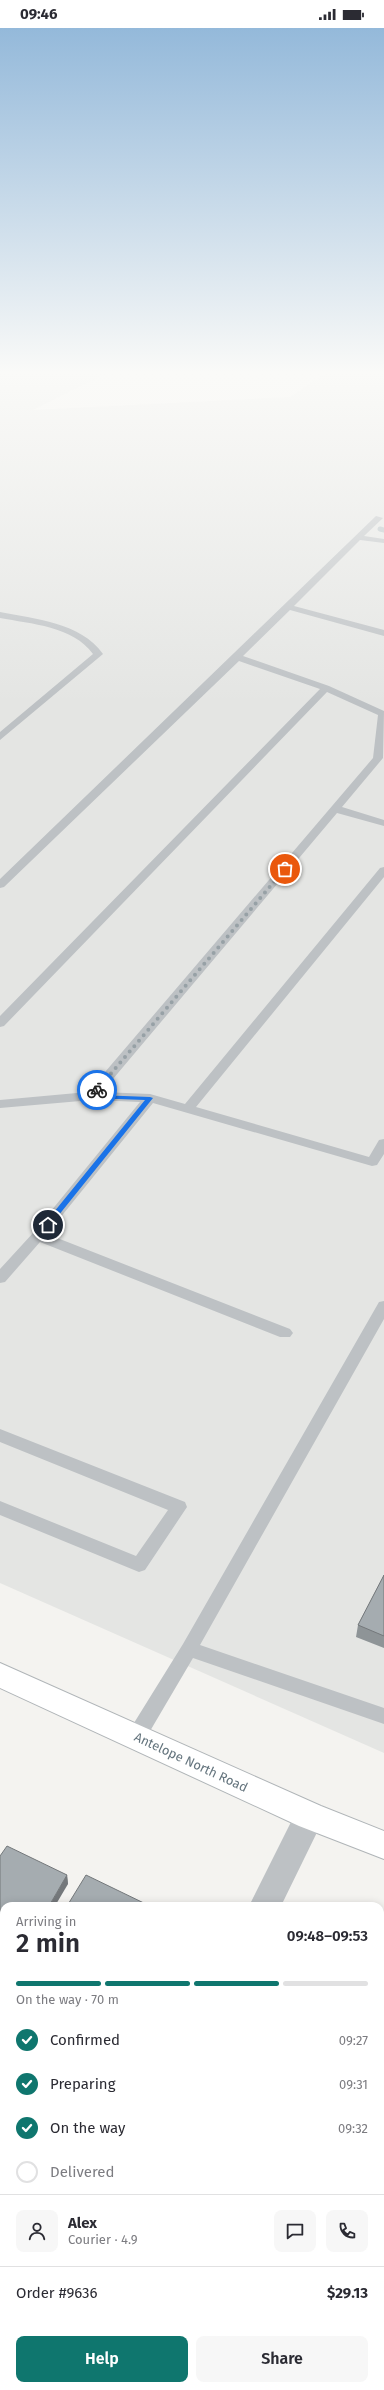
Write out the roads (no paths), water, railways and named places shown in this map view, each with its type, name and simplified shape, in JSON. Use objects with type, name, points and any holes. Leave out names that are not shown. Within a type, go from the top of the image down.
[{"type":"main road","name":"Antelope North Road","points":[[0,1675],[310,1816],[384,1845]]},
{"type":"street","points":[[267,1902],[310,1816]]},
{"type":"lane","points":[[0,885],[237,657],[358,537],[382,517]]},
{"type":"lane","points":[[358,537],[384,540]]},
{"type":"lane","points":[[288,607],[384,633]]},
{"type":"lane","points":[[0,615],[55,627],[80,637],[94,647],[98,654],[0,737]]},
{"type":"lane","points":[[92,1096],[378,758],[384,714],[326,688],[237,657]]},
{"type":"lane","points":[[0,1023],[326,688]]},
{"type":"lane","points":[[336,809],[384,823]]},
{"type":"lane","points":[[188,1108],[384,870]]},
{"type":"lane","points":[[0,1104],[92,1096],[150,1098],[372,1162],[384,1143]]},
{"type":"lane","points":[[0,1278],[38,1236],[150,1098]]},
{"type":"lane","points":[[38,1236],[285,1333]]},
{"type":"lane","points":[[136,1737],[189,1650],[384,1306]]},
{"type":"lane","points":[[0,1435],[179,1507],[139,1565],[0,1508]]},
{"type":"lane","points":[[189,1650],[384,1716]]},
{"type":"waterway","points":[[380,529],[384,530]]}]
